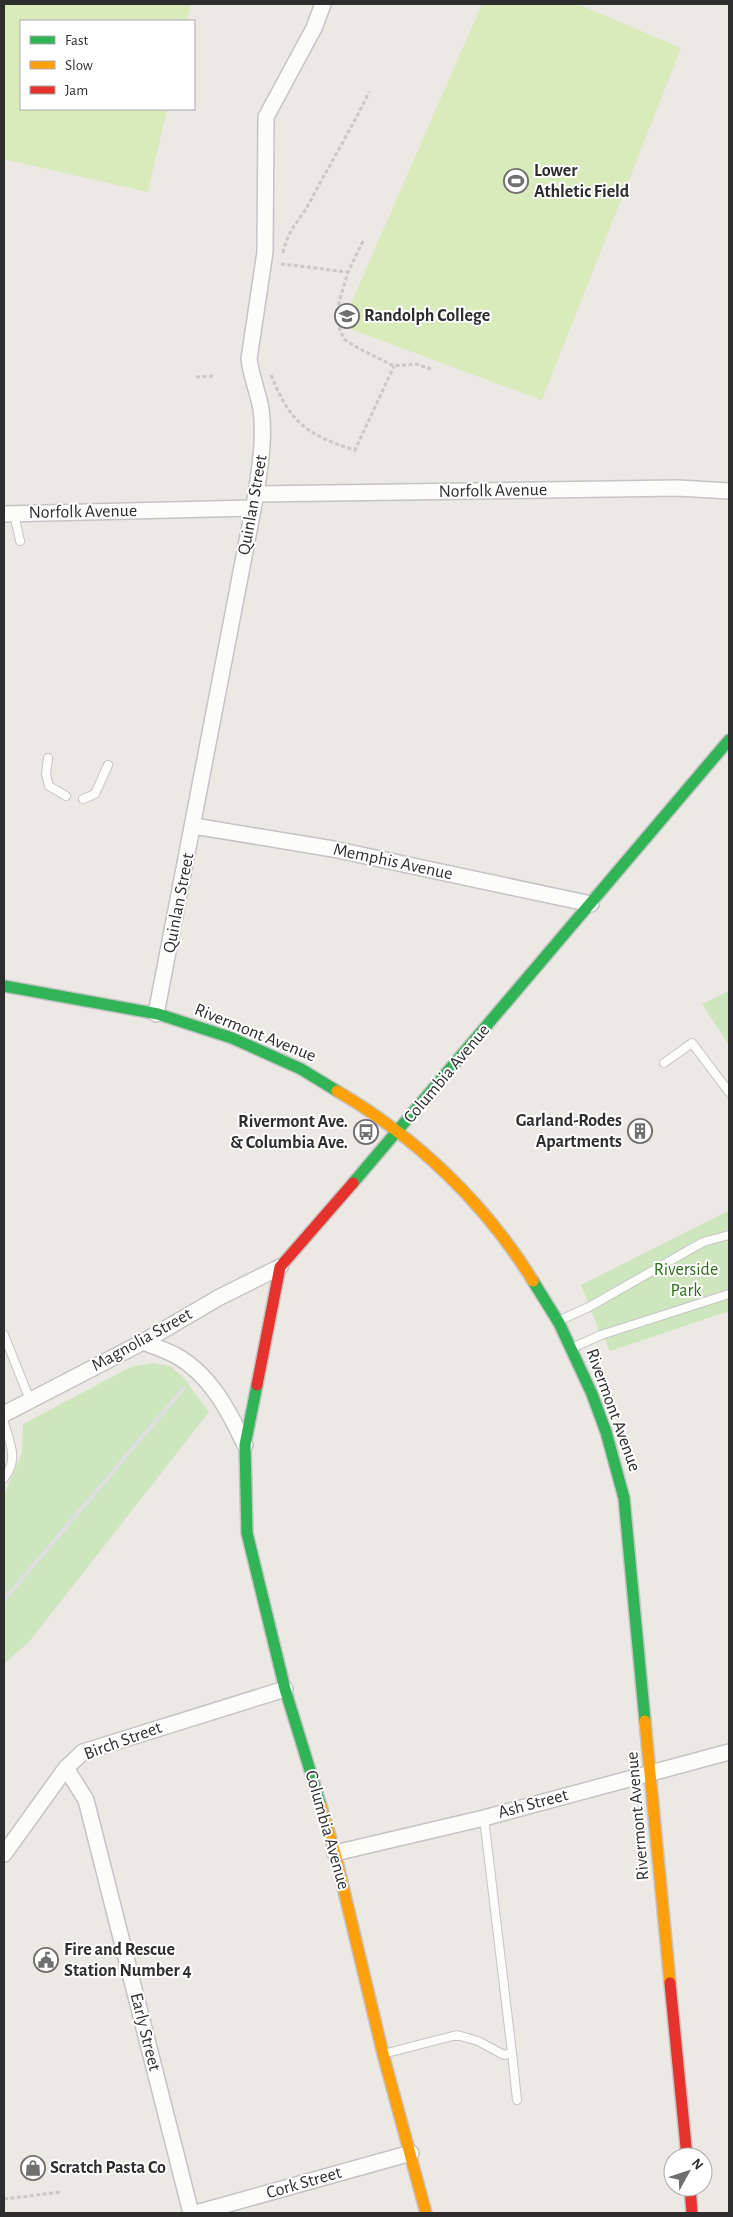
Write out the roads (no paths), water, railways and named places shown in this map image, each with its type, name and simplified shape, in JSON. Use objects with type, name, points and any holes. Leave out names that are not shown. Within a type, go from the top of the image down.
[{"type":"street","name":"Quinlan Street","points":[[156,1014],[194,826],[264,442],[260,406],[251,376],[249,359],[250,341],[265,252],[266,117],[314,28],[323,4]]},
{"type":"street","name":"Norfolk Avenue","points":[[9,514],[254,501],[678,488],[729,490]]},
{"type":"street","name":"Columbia Avenue","points":[[426,2213],[383,2054],[335,1853],[285,1689],[247,1533],[245,1445],[280,1267],[398,1131],[729,740]]},
{"type":"street","name":"Memphis Avenue","points":[[194,826],[333,849],[591,904]]},
{"type":"street","name":"Rivermont Avenue","points":[[4,986],[156,1014],[220,1035],[290,1062],[332,1085],[398,1131],[445,1171],[482,1210],[518,1256],[557,1321],[572,1348],[593,1395],[624,1498],[686,2147]]},
{"type":"street","name":"Magnolia Street","points":[[4,1414],[143,1342],[218,1298],[280,1267]]},
{"type":"street","name":"Columbia Avenue","points":[[143,1342],[176,1356],[206,1380],[229,1412],[245,1445]]},
{"type":"street","name":"Birch Street","points":[[4,1854],[66,1768],[83,1752],[285,1689]]},
{"type":"street","name":"Ash Street","points":[[335,1853],[484,1818],[651,1771],[729,1752]]},
{"type":"street","name":"Early Street","points":[[66,1768],[86,1800],[191,2213]]},
{"type":"street","name":"Cork Street","points":[[196,2213],[411,2153]]},
{"type":"street","points":[[691,2197],[692,2213]]},
{"type":"lane","points":[[9,514],[20,541]]},
{"type":"lane","points":[[48,758],[46,774],[49,786],[66,796]]},
{"type":"lane","points":[[83,799],[95,794],[108,765]]},
{"type":"lane","points":[[664,1063],[692,1043],[729,1092]]},
{"type":"lane","points":[[557,1321],[589,1307],[703,1242],[729,1235]]},
{"type":"lane","points":[[572,1348],[601,1335],[729,1294]]},
{"type":"lane","points":[[4,1335],[30,1400]]},
{"type":"lane","points":[[4,1423],[13,1453],[11,1470],[4,1478]]},
{"type":"lane","points":[[484,1818],[517,2100]]},
{"type":"lane","points":[[383,2054],[458,2035],[478,2040],[504,2055],[512,2053]]},
{"type":"railway","points":[[4,1600],[184,1388]]},
{"type":"place","name":"Lower Athletic Field","points":[[516,181]]},
{"type":"place","name":"Randolph College","points":[[347,316]]},
{"type":"place","name":"Garland-Rodes Apartments","points":[[640,1131]]},
{"type":"place","name":"Rivermont Ave. & Columbia Ave.","points":[[366,1132]]},
{"type":"place","name":"Fire and Rescue Station Number 4","points":[[46,1960]]},
{"type":"place","name":"Scratch Pasta Co","points":[[33,2168]]},
{"type":"park label","name":"Riverside Park","points":[[686,1280]]}]
